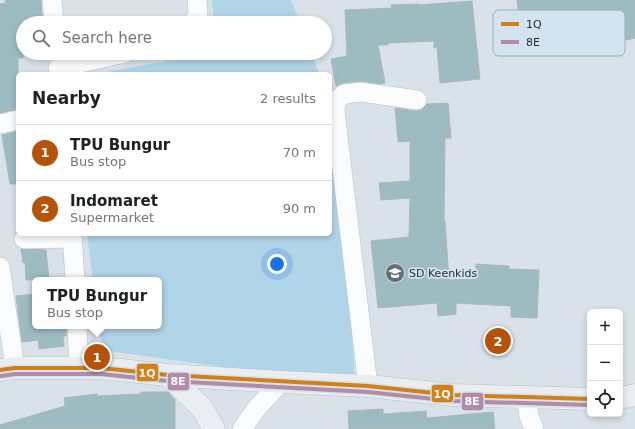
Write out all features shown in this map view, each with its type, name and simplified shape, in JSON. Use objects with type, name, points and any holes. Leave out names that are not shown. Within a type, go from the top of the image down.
[{"type":"main road","points":[[7,369],[79,368],[119,370],[168,375],[368,386],[453,395],[587,399]]},
{"type":"main road","points":[[168,375],[202,408],[214,429]]},
{"type":"main road","points":[[623,397],[635,395]]},
{"type":"street","points":[[52,0],[53,16]]},
{"type":"street","points":[[197,0],[197,16]]},
{"type":"street","points":[[58,65],[86,60]]},
{"type":"street","points":[[368,386],[335,112],[336,101],[344,94],[362,92],[417,100]]},
{"type":"street","points":[[0,124],[16,120]]},
{"type":"street","points":[[24,239],[72,236],[75,277]]},
{"type":"street","points":[[0,267],[7,369]]},
{"type":"street","points":[[77,329],[79,368]]},
{"type":"street","points":[[242,429],[256,409],[281,382]]},
{"type":"street","points":[[526,398],[529,416],[534,429]]},
{"type":"shaded area","points":[[212,0],[291,0],[297,16],[213,16]]},
{"type":"shaded area","points":[[172,60],[314,60],[318,72],[107,72]]},
{"type":"shaded area","points":[[332,150],[344,225],[355,378],[230,368],[102,350],[99,329],[162,329],[162,277],[93,277],[87,236],[332,236]]},
{"type":"building","points":[[5,0],[41,0],[42,16],[16,16],[16,60],[18,60],[18,72],[16,72],[16,109],[0,113],[0,4],[6,3]]},
{"type":"building","points":[[517,0],[635,0],[635,38],[625,40],[625,10],[518,10]]},
{"type":"building","points":[[472,1],[480,79],[440,83],[437,47],[434,48],[434,41],[388,43],[388,45],[378,45],[385,83],[380,84],[360,81],[343,83],[336,86],[331,60],[347,56],[345,10],[392,8],[391,5],[419,5]]},
{"type":"building","points":[[448,103],[451,138],[445,138],[444,221],[449,280],[476,279],[476,264],[509,266],[509,269],[539,270],[537,318],[511,317],[511,306],[456,303],[456,314],[438,316],[437,303],[378,308],[371,241],[409,237],[410,198],[381,200],[379,183],[410,181],[410,141],[398,142],[395,108],[416,111],[421,110],[427,104]]},
{"type":"building","points":[[16,132],[16,184],[10,184],[2,135]]},
{"type":"building","points":[[21,249],[46,250],[49,277],[32,277],[32,280],[26,280],[25,262],[23,263]]},
{"type":"building","points":[[32,294],[32,329],[66,329],[66,336],[63,336],[64,346],[39,349],[38,340],[22,342],[16,296]]},
{"type":"building","points":[[141,392],[168,392],[175,400],[175,429],[0,429],[0,425],[65,406],[64,398],[97,394],[97,396],[141,394]]},
{"type":"building","points":[[383,409],[383,414],[426,411],[427,418],[493,412],[495,429],[349,429],[348,411]]},
{"type":"transit line","name":"1Q","points":[[0,370],[15,368],[101,368],[168,375],[368,386],[453,395],[587,399]]},
{"type":"transit line","name":"8E","points":[[1,376],[15,374],[101,374],[168,381],[368,392],[453,401],[587,405]]},
{"type":"place","name":"SD Keenkids","points":[[395,273]]},
{"type":"place","name":"Indomaret","points":[[498,341]]},
{"type":"place","name":"TPU Bungur","points":[[97,357]]}]
